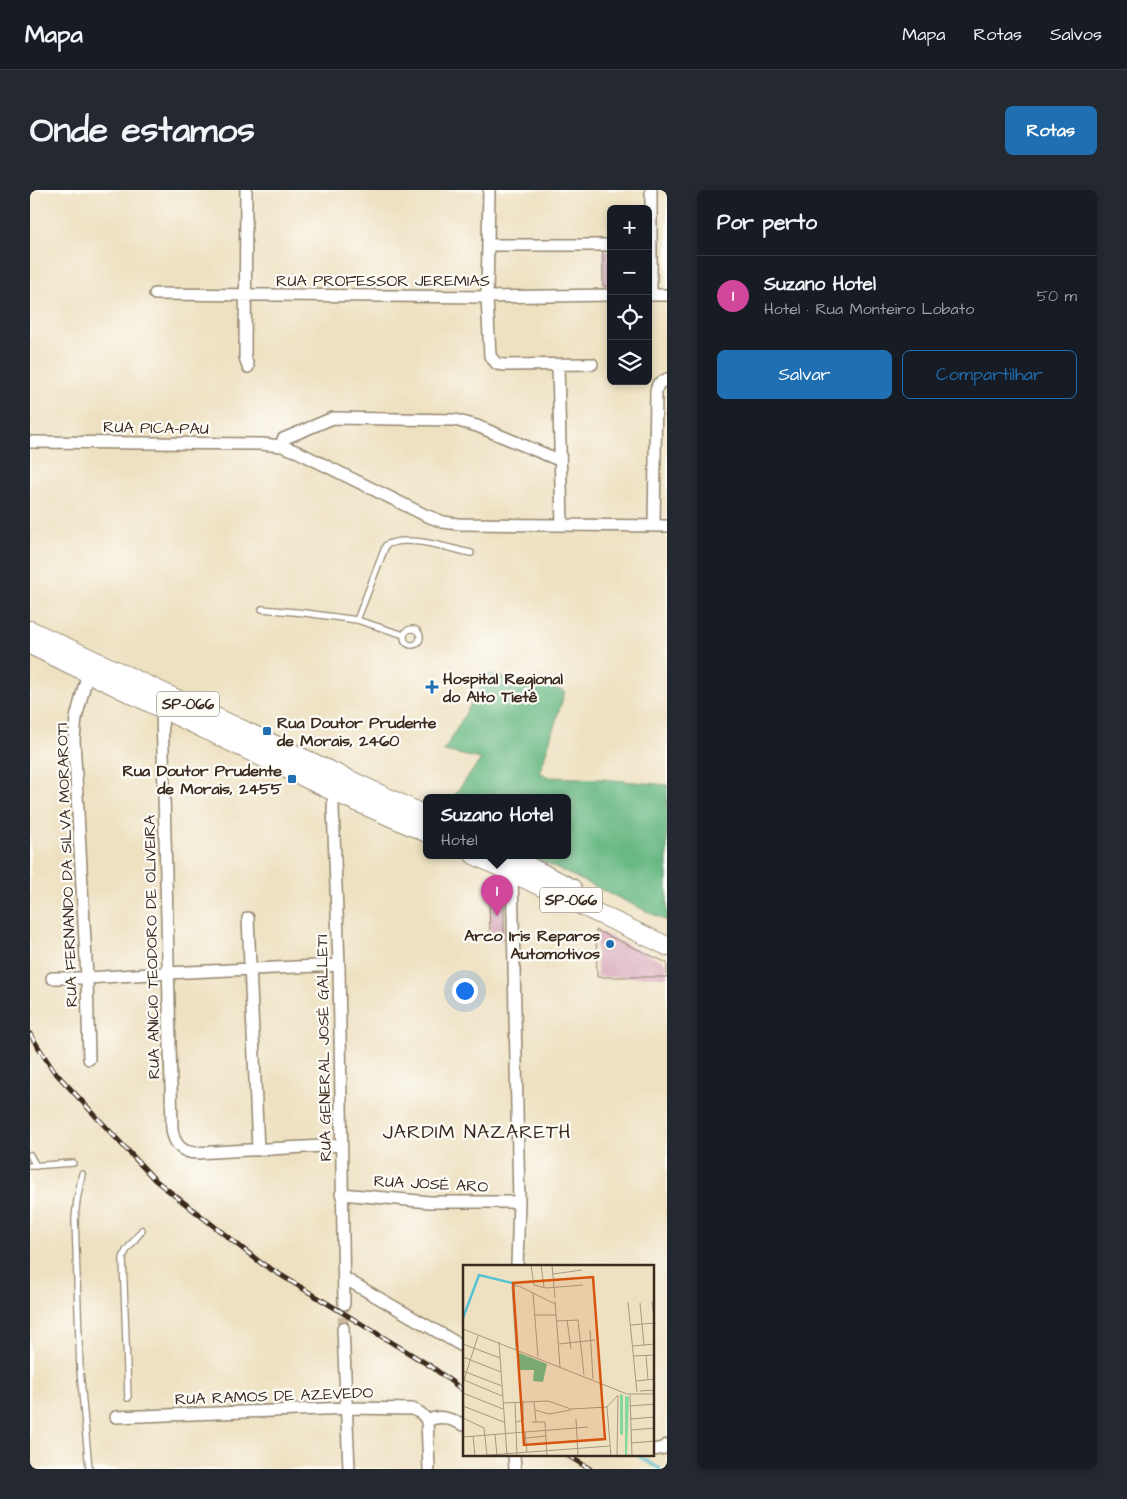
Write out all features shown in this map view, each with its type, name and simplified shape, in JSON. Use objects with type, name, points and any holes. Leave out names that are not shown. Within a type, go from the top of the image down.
[{"type":"highway","name":"SP-066","points":[[30,630],[326,768],[339,785],[423,831]]},
{"type":"highway","name":"SP-066","points":[[30,645],[162,709],[339,785],[423,815]]},
{"type":"highway","name":"SP-066","points":[[483,859],[667,946]]},
{"type":"highway","name":"SP-066","points":[[514,859],[667,934]]},
{"type":"street","points":[[246,190],[245,357],[248,367]]},
{"type":"street","points":[[489,190],[487,297],[490,356],[497,364],[505,365],[592,364]]},
{"type":"street","points":[[651,190],[651,205]]},
{"type":"street","points":[[488,245],[607,245]]},
{"type":"street","name":"RUA PROFESSOR JEREMIAS","points":[[155,294],[487,297],[607,295]]},
{"type":"street","points":[[652,295],[667,294]]},
{"type":"street","points":[[558,365],[562,525]]},
{"type":"street","points":[[654,526],[661,391],[658,384],[667,379]]},
{"type":"street","points":[[282,446],[283,438],[332,418],[436,419],[455,420],[477,426],[559,460]]},
{"type":"street","name":"RUA PICA-PAU","points":[[30,442],[261,444],[282,446],[443,522],[458,524],[667,526]]},
{"type":"street","name":"RUA FERNANDO DA SILVA MORAROTI","points":[[88,672],[76,718],[74,739],[87,978],[89,1059]]},
{"type":"street","name":"RUA ANICIO TEODORO DE OLIVEIRA","points":[[162,709],[167,973],[173,1139],[182,1150],[196,1153],[258,1150]]},
{"type":"street","name":"RUA GENERAL JOSÉ GALLETI","points":[[339,785],[333,807],[339,965],[344,1304]]},
{"type":"street","points":[[512,872],[518,1202],[517,1265]]},
{"type":"street","points":[[248,918],[258,1150],[341,1145]]},
{"type":"street","points":[[52,978],[87,978],[339,965]]},
{"type":"street","name":"RUA JOSÉ ARO","points":[[341,1194],[430,1202],[518,1202]]},
{"type":"street","points":[[344,1278],[463,1346]]},
{"type":"street","points":[[343,1328],[348,1408],[349,1469]]},
{"type":"street","name":"RUA RAMOS DE AZEVEDO","points":[[116,1417],[348,1408],[412,1409],[419,1411],[427,1422]]},
{"type":"street","points":[[429,1469],[427,1422],[436,1417],[446,1417],[463,1425]]},
{"type":"street","points":[[655,1450],[667,1445]]},
{"type":"lane","points":[[357,620],[386,545],[395,541],[413,541],[471,553]]},
{"type":"lane","points":[[262,609],[357,620],[404,636]]},
{"type":"lane","points":[[30,1155],[33,1166],[73,1163]]},
{"type":"lane","points":[[82,1174],[76,1218],[80,1370],[89,1469]]},
{"type":"lane","points":[[128,1398],[123,1258],[142,1230]]},
{"type":"green space","points":[[488,674],[565,691],[540,772],[548,777],[603,779],[667,785],[667,921],[537,859],[571,859],[571,794],[455,794],[481,759],[444,751]]},
{"type":"building","points":[[607,250],[607,286],[603,286],[603,251]]},
{"type":"building","points":[[489,892],[504,893],[504,940],[490,940]]},
{"type":"building","points":[[596,930],[667,963],[667,977],[597,977]]},
{"type":"waterway","points":[[639,1456],[660,1469]]},
{"type":"tunnel","points":[[343,1328],[344,1304]]},
{"type":"railway","points":[[30,1034],[53,1070],[155,1180],[261,1263],[432,1367],[463,1390]]},
{"type":"railway","points":[[569,1456],[590,1469]]},
{"type":"place","name":"Hospital Regional do Alto Tietê","points":[[432,687]]},
{"type":"place","name":"Rua Doutor Prudente de Morais, 2460","points":[[267,731]]},
{"type":"place","name":"Rua Doutor Prudente de Morais, 2455","points":[[292,779]]},
{"type":"place","name":"Suzano Hotel","points":[[497,916]]},
{"type":"place","name":"Arco Iris Reparos Automotivos","points":[[610,944]]},
{"type":"district","name":"JARDIM NAZARETH","points":[[477,1131]]}]
